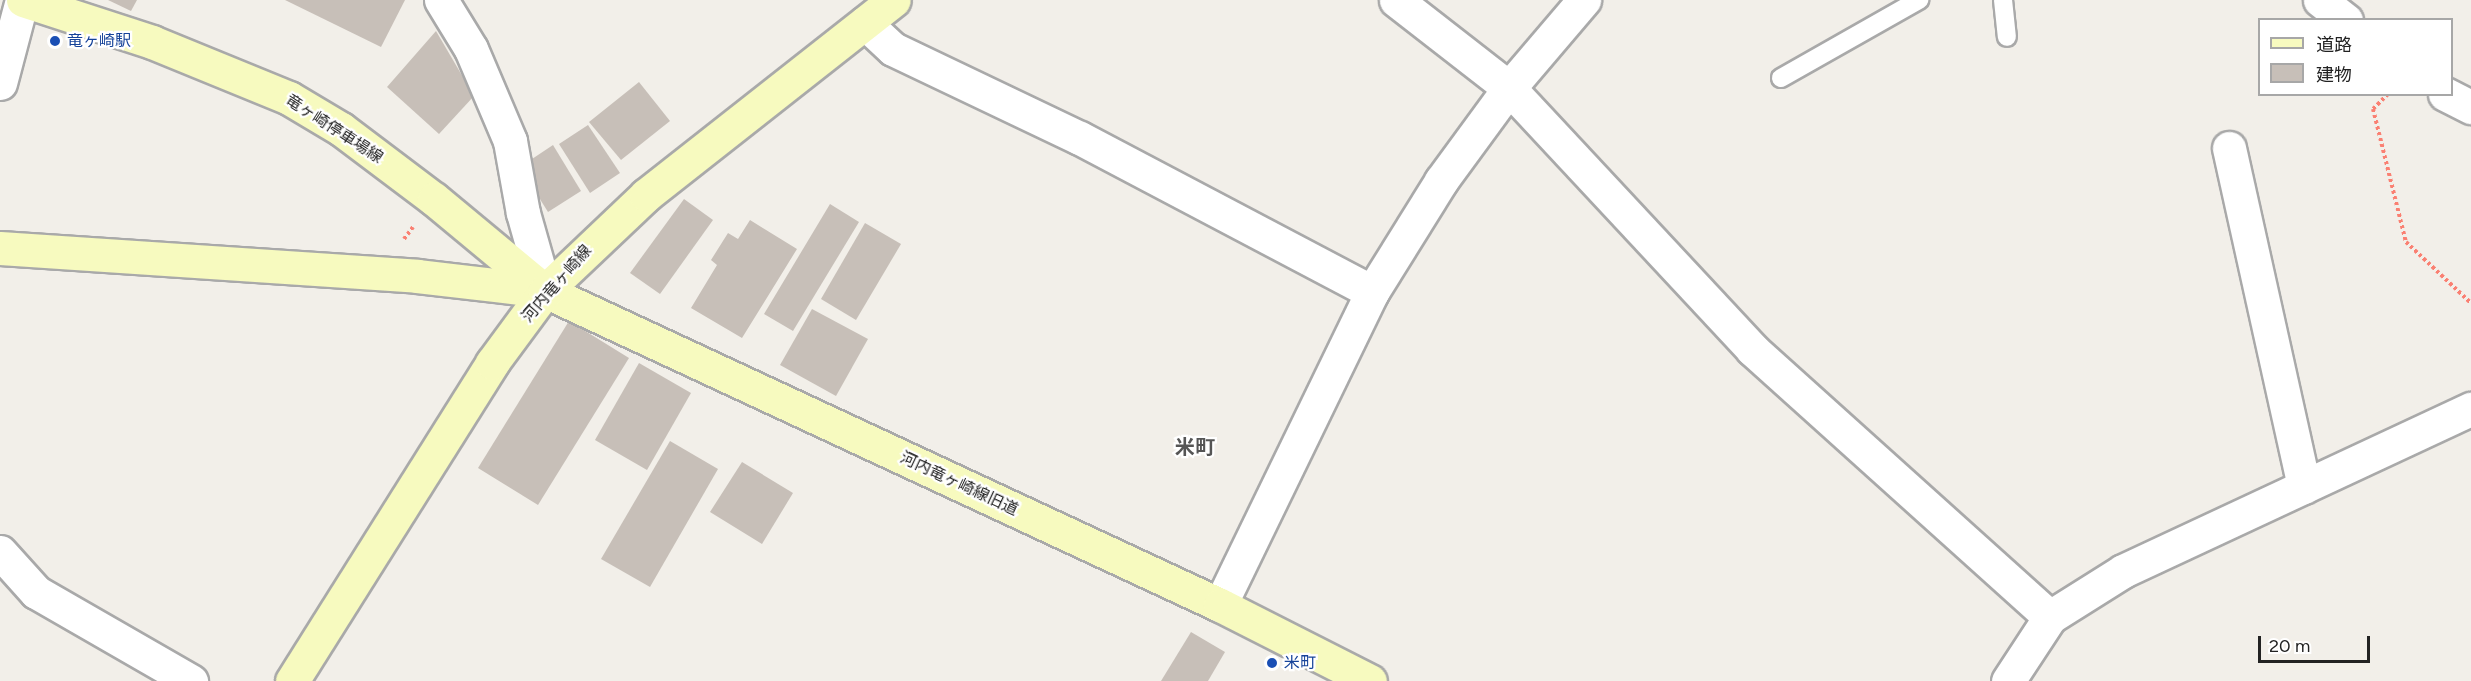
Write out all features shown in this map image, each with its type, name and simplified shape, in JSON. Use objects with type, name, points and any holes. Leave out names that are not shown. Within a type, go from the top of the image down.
[{"type":"main road","name":"竜ヶ崎停車場線","points":[[23,0],[152,42],[289,98],[341,129],[434,199],[546,291]]},
{"type":"main road","name":"河内竜ヶ崎線","points":[[292,681],[492,363],[546,291],[645,195],[894,0]]},
{"type":"main road","points":[[0,248],[417,276],[546,291]]},
{"type":"main road","name":"河内竜ヶ崎線旧道","points":[[546,291],[1220,605],[1370,681]]},
{"type":"street","points":[[0,83],[23,0]]},
{"type":"street","points":[[441,0],[471,49],[510,141],[523,213],[546,291]]},
{"type":"street","points":[[1396,0],[1509,88],[1752,349],[2050,617]]},
{"type":"street","points":[[1220,605],[1372,292],[1441,181],[1509,88],[1584,0]]},
{"type":"street","points":[[2320,0],[2343,18]]},
{"type":"street","points":[[865,22],[893,49],[1080,138],[1372,292]]},
{"type":"street","points":[[2449,96],[2471,107]]},
{"type":"street","points":[[2229,148],[2304,487]]},
{"type":"street","points":[[2008,681],[2050,617],[2123,572],[2471,408]]},
{"type":"street","points":[[0,552],[36,592],[191,681]]},
{"type":"lane","points":[[1781,78],[1919,0]]},
{"type":"lane","points":[[2003,0],[2007,37]]},
{"type":"path","points":[[2386,96],[2373,109],[2406,242],[2471,303]]},
{"type":"building","points":[[108,0],[137,0],[131,11]]},
{"type":"building","points":[[285,0],[405,0],[381,47]]},
{"type":"building","points":[[436,31],[474,96],[439,134],[387,87]]},
{"type":"building","points":[[639,82],[670,121],[621,160],[589,122]]},
{"type":"building","points":[[588,125],[620,173],[590,193],[559,144]]},
{"type":"building","points":[[553,145],[581,191],[548,212],[520,167]]},
{"type":"building","points":[[684,199],[713,220],[660,294],[630,273]]},
{"type":"building","points":[[830,204],[859,222],[793,331],[764,314]]},
{"type":"building","points":[[750,220],[797,249],[742,338],[691,308],[717,265],[711,260],[728,233],[738,239]]},
{"type":"building","points":[[865,223],[901,244],[856,320],[821,299]]},
{"type":"building","points":[[812,309],[868,339],[836,396],[780,365]]},
{"type":"building","points":[[569,321],[629,358],[538,505],[478,468]]},
{"type":"building","points":[[639,363],[691,393],[647,470],[595,440]]},
{"type":"building","points":[[670,441],[718,469],[650,587],[601,559]]},
{"type":"building","points":[[742,462],[793,493],[762,544],[710,512]]},
{"type":"building","points":[[1191,632],[1225,652],[1208,681],[1161,681]]},
{"type":"place","name":"竜ヶ崎駅","points":[[55,41]]},
{"type":"place","name":"米町","points":[[1272,663]]},
{"type":"district","name":"米町","points":[[1195,447]]}]
